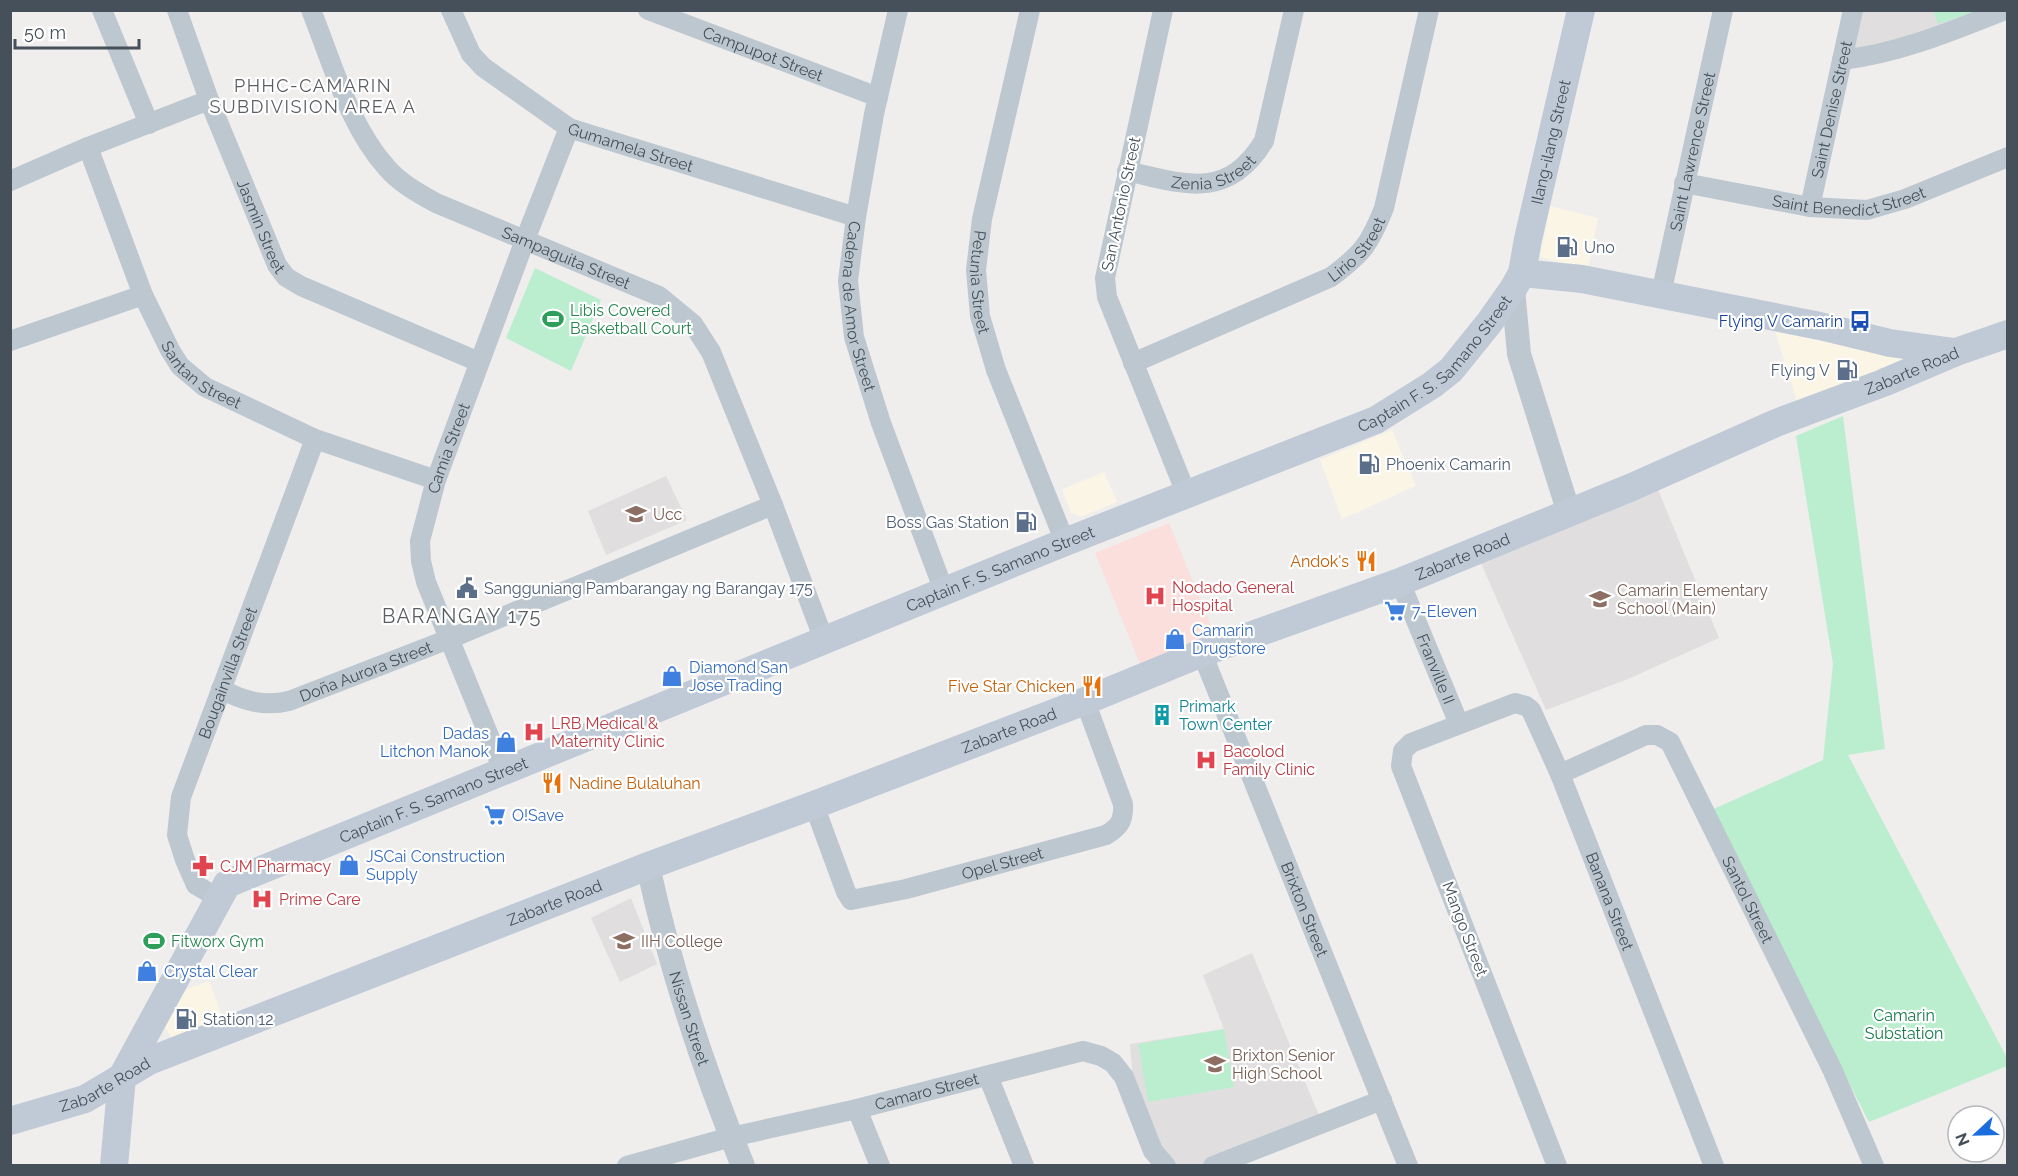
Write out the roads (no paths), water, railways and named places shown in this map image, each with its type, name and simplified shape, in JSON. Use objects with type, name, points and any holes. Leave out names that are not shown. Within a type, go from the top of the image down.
[{"type":"main road","name":"Ilang-ilang Street","points":[[1517,281],[1581,10]]},
{"type":"main road","name":"Captain F. S. Samano Street","points":[[122,1077],[218,898],[227,884],[232,881],[1186,493],[1376,420],[1432,385],[1451,370],[1489,323],[1517,281],[1582,279],[1820,326],[1890,343],[1956,352]]},
{"type":"main road","name":"Zabarte Road","points":[[10,1121],[85,1099],[149,1061],[648,866],[1085,701],[1202,653],[1400,582],[1632,487],[1776,423],[2007,334]]},
{"type":"main road","points":[[114,1166],[122,1077]]},
{"type":"street","points":[[102,10],[149,124]]},
{"type":"street","name":"Jasmin Street","points":[[177,10],[209,100],[277,265],[286,277],[301,286],[479,362]]},
{"type":"street","name":"Sampaguita Street","points":[[311,10],[353,115],[372,149],[388,169],[411,189],[436,203],[659,296],[693,324],[711,352],[824,640]]},
{"type":"street","name":"Gumamela Street","points":[[451,10],[471,54],[483,67],[569,128],[856,217]]},
{"type":"street","name":"Campupot Street","points":[[648,10],[878,97]]},
{"type":"street","name":"Cadena de Amor Street","points":[[898,10],[878,97],[856,217],[848,281],[854,337],[881,423],[944,591]]},
{"type":"street","name":"Petunia Street","points":[[1030,10],[982,219],[976,270],[980,316],[996,370],[1065,542]]},
{"type":"street","name":"San Antonio Street","points":[[1163,10],[1105,278],[1107,297],[1186,493]]},
{"type":"street","name":"Zenia Street","points":[[1127,171],[1169,181],[1202,184],[1234,175],[1252,159],[1263,141],[1294,10]]},
{"type":"street","name":"Lirio Street","points":[[1133,363],[1331,277],[1354,261],[1373,236],[1384,208],[1429,10]]},
{"type":"street","name":"Saint Lawrence Street","points":[[1661,294],[1723,10]]},
{"type":"street","name":"Saint Denise Street","points":[[1810,207],[1853,10]]},
{"type":"street","points":[[1842,60],[1876,56],[1926,41],[2006,10]]},
{"type":"street","points":[[10,181],[88,147],[209,100]]},
{"type":"street","name":"Camia Street","points":[[503,770],[426,582],[420,550],[422,530],[436,480],[479,362],[569,128]]},
{"type":"street","name":"Santan Street","points":[[88,147],[143,295],[170,350],[180,366],[191,377],[205,387],[315,439],[436,480]]},
{"type":"street","name":"Saint Benedict Street","points":[[1684,183],[1810,207],[1868,210],[1905,199],[2007,157]]},
{"type":"street","points":[[1517,281],[1519,354],[1569,513]]},
{"type":"street","points":[[10,340],[143,295]]},
{"type":"street","points":[[1489,323],[1519,354]]},
{"type":"street","name":"Bougainvilla Street","points":[[218,898],[196,885],[185,860],[177,835],[182,797],[315,439]]},
{"type":"street","name":"Doña Aurora Street","points":[[221,689],[250,702],[281,703],[449,639],[772,505]]},
{"type":"street","name":"Franville II","points":[[1400,582],[1460,724]]},
{"type":"street","name":"Brixton Street","points":[[1202,653],[1408,1166]]},
{"type":"street","name":"Opel Street","points":[[814,805],[851,900],[906,889],[1106,836],[1119,827],[1124,816],[1123,804],[1085,701]]},
{"type":"street","name":"Banana Street","points":[[1460,724],[1508,704],[1519,703],[1526,706],[1534,715],[1560,774],[1714,1166]]},
{"type":"street","name":"Mango Street","points":[[1460,724],[1411,743],[1403,751],[1401,766],[1557,1166]]},
{"type":"street","name":"Santol Street","points":[[1560,774],[1646,735],[1657,735],[1670,742],[1832,1069],[1874,1166]]},
{"type":"street","name":"Nissan Street","points":[[648,866],[656,905],[683,998],[743,1166]]},
{"type":"street","name":"Camaro Street","points":[[627,1166],[731,1137],[857,1109],[1083,1052],[1101,1056],[1113,1063],[1124,1077],[1153,1151],[1166,1166]]},
{"type":"street","points":[[988,1076],[1024,1166]]},
{"type":"street","points":[[1213,1166],[1382,1100]]},
{"type":"street","points":[[857,1109],[880,1166]]},
{"type":"place","name":"Uno","points":[[1567,247]]},
{"type":"place","name":"Libis Covered Basketball Court","points":[[553,319]]},
{"type":"place","name":"Flying V Camarin","points":[[1860,321]]},
{"type":"place","name":"Flying V","points":[[1847,370]]},
{"type":"place","name":"Phoenix Camarin","points":[[1369,464]]},
{"type":"place","name":"Ucc","points":[[636,514]]},
{"type":"place","name":"Boss Gas Station","points":[[1026,522]]},
{"type":"place","name":"Andok's","points":[[1366,561]]},
{"type":"place","name":"Sangguniang Pambarangay ng Barangay 175","points":[[467,588]]},
{"type":"place","name":"Nodado General Hospital","points":[[1155,596]]},
{"type":"place","name":"Camarin Elementary School (Main)","points":[[1600,599]]},
{"type":"place","name":"7-Eleven","points":[[1395,611]]},
{"type":"place","name":"Camarin Drugstore","points":[[1175,639]]},
{"type":"place","name":"Diamond San Jose Trading","points":[[672,676]]},
{"type":"place","name":"Five Star Chicken","points":[[1092,686]]},
{"type":"place","name":"Primark Town Center","points":[[1162,715]]},
{"type":"place","name":"LRB Medical & Maternity Clinic","points":[[534,732]]},
{"type":"place","name":"Dadas Litchon Manok","points":[[506,742]]},
{"type":"place","name":"Bacolod Family Clinic","points":[[1206,760]]},
{"type":"place","name":"Nadine Bulaluhan","points":[[552,783]]},
{"type":"place","name":"O!Save","points":[[495,815]]},
{"type":"place","name":"JSCai Construction Supply","points":[[349,865]]},
{"type":"place","name":"CJM Pharmacy","points":[[203,866]]},
{"type":"place","name":"Prime Care","points":[[262,899]]},
{"type":"place","name":"Fitworx Gym","points":[[154,941]]},
{"type":"place","name":"IIH College","points":[[624,941]]},
{"type":"place","name":"Crystal Clear","points":[[147,971]]},
{"type":"place","name":"Station 12","points":[[186,1019]]},
{"type":"place","name":"Brixton Senior High School","points":[[1215,1064]]},
{"type":"district","name":"PHHC-CAMARIN SUBDIVISION AREA A","points":[[313,95]]},
{"type":"district","name":"BARANGAY 175","points":[[462,616]]},
{"type":"park label","name":"Camarin Substation","points":[[1904,1024]]}]
